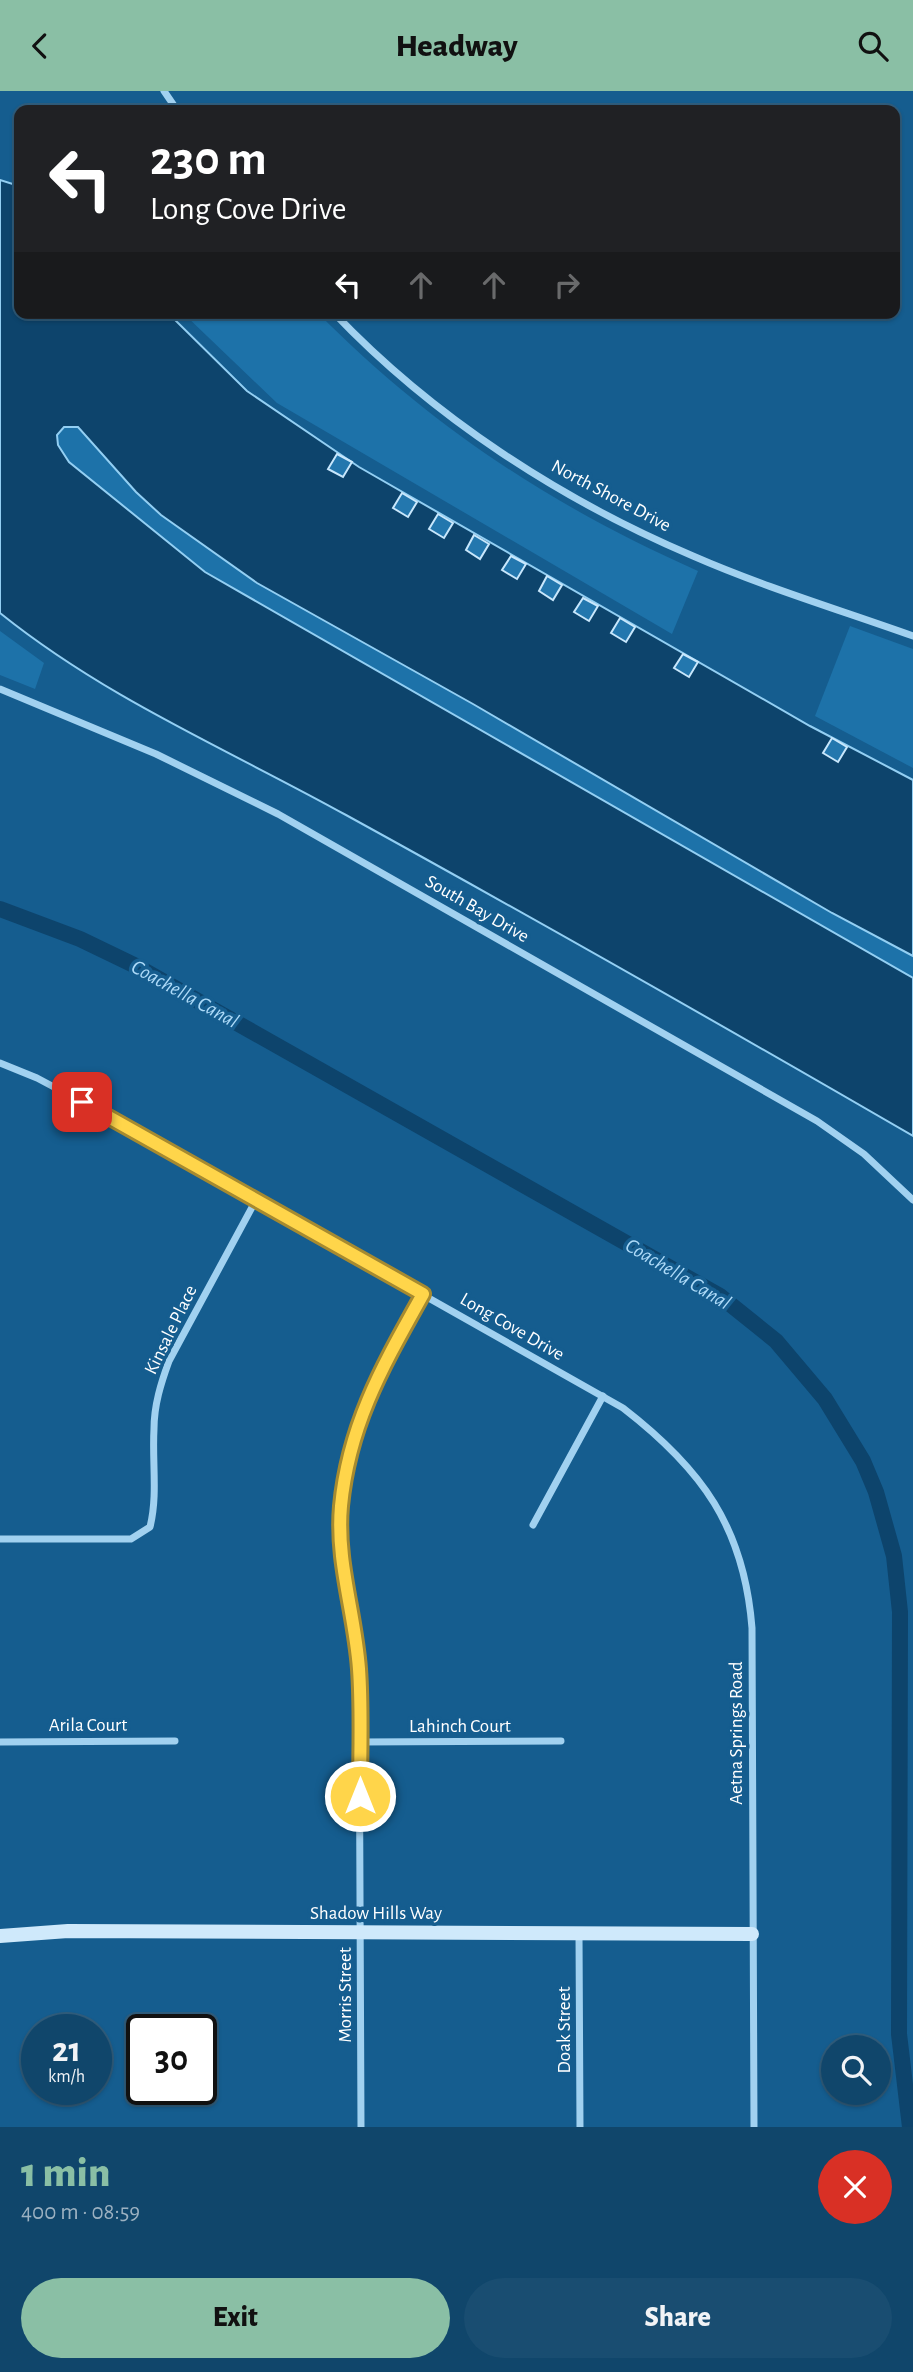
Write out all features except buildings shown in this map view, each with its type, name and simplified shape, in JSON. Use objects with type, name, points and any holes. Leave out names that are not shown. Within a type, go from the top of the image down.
[{"type":"street","name":"North Shore Drive","points":[[340,319],[452,417],[590,506],[692,556],[913,636]]},
{"type":"street","name":"South Bay Drive","points":[[0,689],[156,754],[329,842],[817,1121],[871,1160],[913,1200]]},
{"type":"street","name":"Long Cove Drive","points":[[0,1063],[60,1090],[603,1396]]},
{"type":"street","name":"Kinsale Place","points":[[0,1539],[131,1539],[149,1527],[154,1509],[153,1429],[160,1384],[169,1361],[257,1200]]},
{"type":"street","name":"Morris Street","points":[[361,2127],[359,1667],[343,1576],[341,1505],[349,1461],[373,1384],[423,1294]]},
{"type":"street","points":[[533,1525],[603,1396]]},
{"type":"street","name":"Aetna Springs Road","points":[[603,1396],[623,1408],[679,1455],[703,1484],[724,1519],[740,1554],[749,1588],[752,1628],[754,2127]]},
{"type":"street","name":"Arila Court","points":[[0,1742],[176,1741]]},
{"type":"street","name":"Lahinch Court","points":[[360,1742],[561,1741]]},
{"type":"street","name":"Shadow Hills Way","points":[[0,1936],[68,1931],[752,1934]]},
{"type":"street","name":"Doak Street","points":[[579,1933],[580,2127]]},
{"type":"shaded area","points":[[0,180],[14,184],[14,319],[174,319],[247,391],[359,467],[810,726],[913,780],[913,956],[832,913],[473,704],[257,583],[161,515],[136,492],[78,427],[64,427],[57,435],[58,445],[69,462],[205,572],[913,978],[913,1136],[489,894],[125,697],[82,672],[0,613]]},
{"type":"shaded area","points":[[189,319],[324,319],[405,392],[449,428],[496,460],[593,519],[698,571],[672,634],[277,403]]},
{"type":"shaded area","points":[[78,426],[161,515],[257,583],[473,704],[832,913],[913,956],[913,978],[205,572],[69,462],[58,445],[57,435],[64,427]]},
{"type":"shaded area","points":[[850,626],[913,649],[913,768],[815,716]]},
{"type":"shaded area","points":[[0,631],[44,663],[35,689],[0,675]]},
{"type":"waterway","name":"Coachella Canal","points":[[0,909],[80,939],[136,966],[720,1296],[776,1341],[825,1399],[863,1461],[876,1492],[894,1556],[900,1612],[899,2034],[910,2127]]},
{"type":"route","points":[[82,1102],[423,1294],[373,1384],[349,1461],[341,1505],[343,1576],[359,1667],[360,1796]]}]
